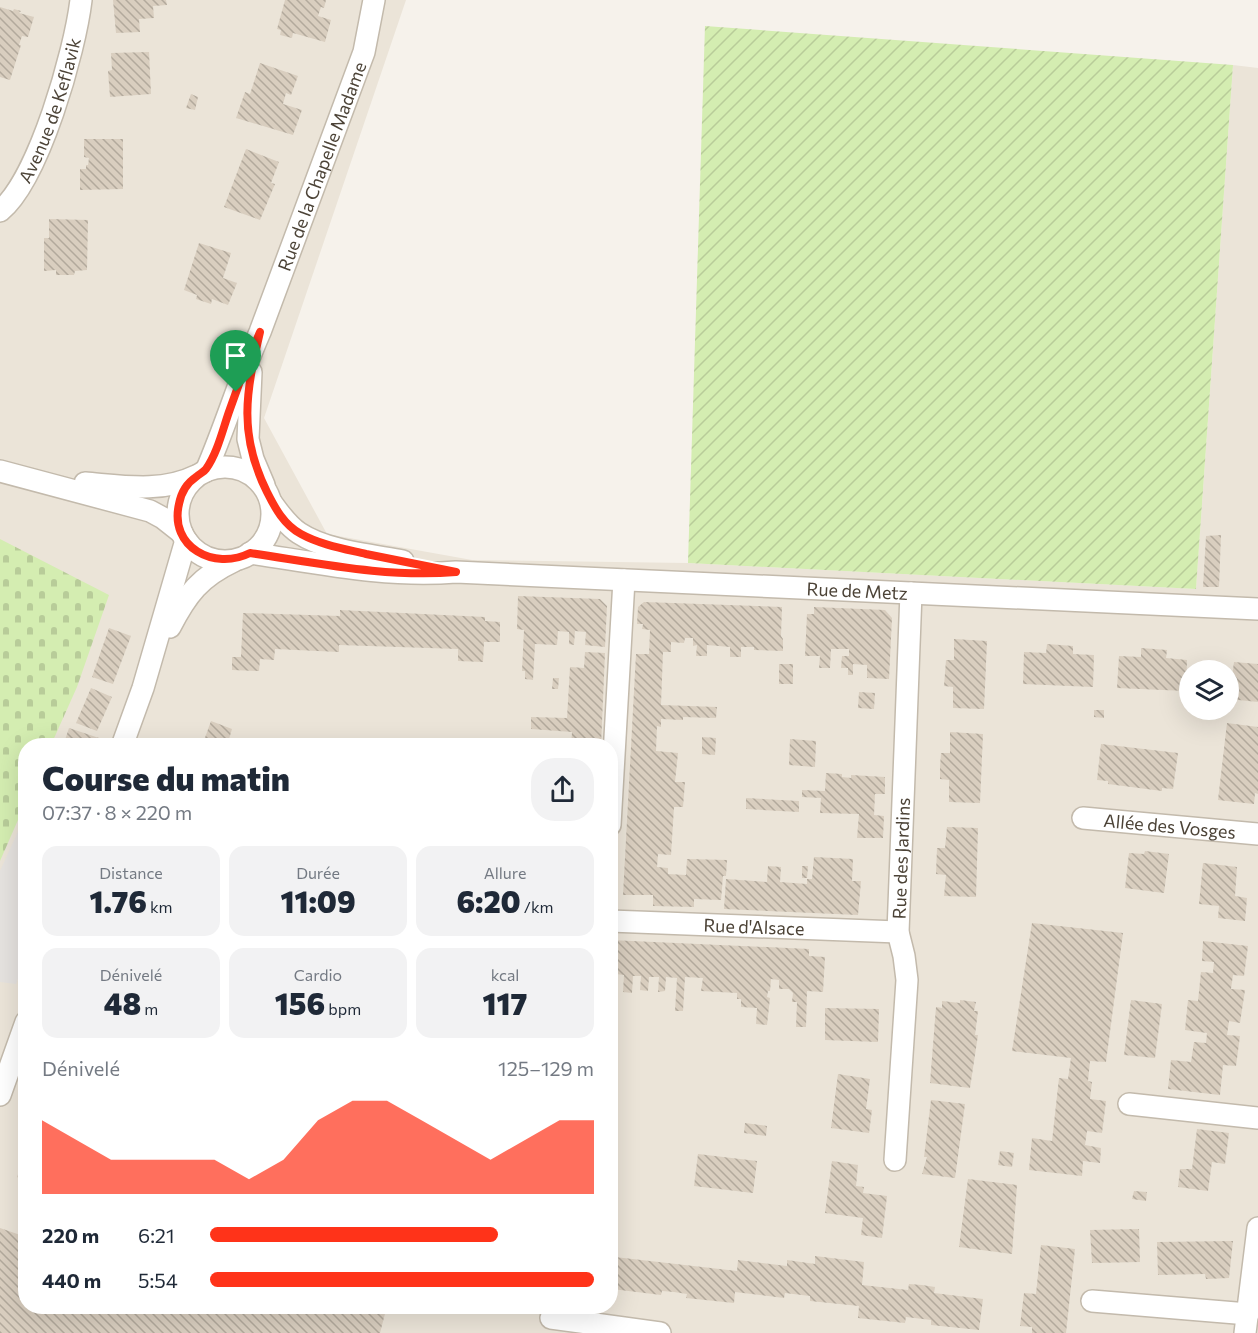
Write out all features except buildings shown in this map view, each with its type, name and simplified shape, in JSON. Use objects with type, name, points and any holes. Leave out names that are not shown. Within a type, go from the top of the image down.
[{"type":"street","name":"Avenue de Keflavik","points":[[0,211],[8,205],[31,168],[69,58],[81,0]]},
{"type":"street","name":"Rue de la Chapelle Madame","points":[[202,473],[220,438],[364,52],[374,0]]},
{"type":"street","name":"Rue de la Chapelle Madame","points":[[260,332],[250,374],[248,439],[253,459],[268,495]]},
{"type":"street","points":[[8,473],[66,481],[153,487],[186,481],[202,473],[228,466],[255,477],[268,495],[272,517],[269,531],[261,544],[244,556],[209,574],[187,596],[142,688]]},
{"type":"street","points":[[8,473],[150,511],[163,518],[196,550],[209,558],[223,560],[244,556]]},
{"type":"street","points":[[125,738],[142,688],[184,537],[179,519],[179,505],[188,484],[202,473]]},
{"type":"street","name":"Rue de Metz","points":[[268,495],[290,526],[300,534],[316,541],[338,548],[456,572]]},
{"type":"street","name":"Rue de Metz","points":[[244,556],[392,573],[456,572],[1258,609]]},
{"type":"street","points":[[615,738],[624,580]]},
{"type":"street","name":"Rue des Jardins","points":[[895,1160],[907,980],[898,932],[911,593]]},
{"type":"street","name":"Allée des Vosges","points":[[1083,818],[1258,834]]},
{"type":"street","name":"Rue d'Alsace","points":[[618,921],[898,932]]},
{"type":"street","points":[[0,1095],[18,1044]]},
{"type":"street","points":[[1129,1104],[1258,1118]]},
{"type":"street","points":[[1092,1301],[1247,1323],[1258,1236]]},
{"type":"street","points":[[551,1318],[660,1333]]},
{"type":"shaded area","points":[[0,0],[406,0],[264,418],[327,534],[472,560],[688,563],[1196,589],[1233,65],[1258,68],[1258,1333],[0,1333]]},
{"type":"shaded area","points":[[18,832],[18,978],[16,984],[0,982],[0,871]]},
{"type":"green space","points":[[705,26],[1233,65],[1196,589],[688,563]]},
{"type":"green space","points":[[0,539],[109,595],[77,687],[54,738],[18,738],[18,820],[0,861]]},
{"type":"route","points":[[260,332],[250,374],[248,439],[253,459],[271,502],[290,526],[300,534],[338,548],[456,572],[392,573],[250,553],[237,559],[216,560],[196,550],[186,540],[180,526],[179,505],[188,484],[206,471],[236,392],[260,332]]}]
